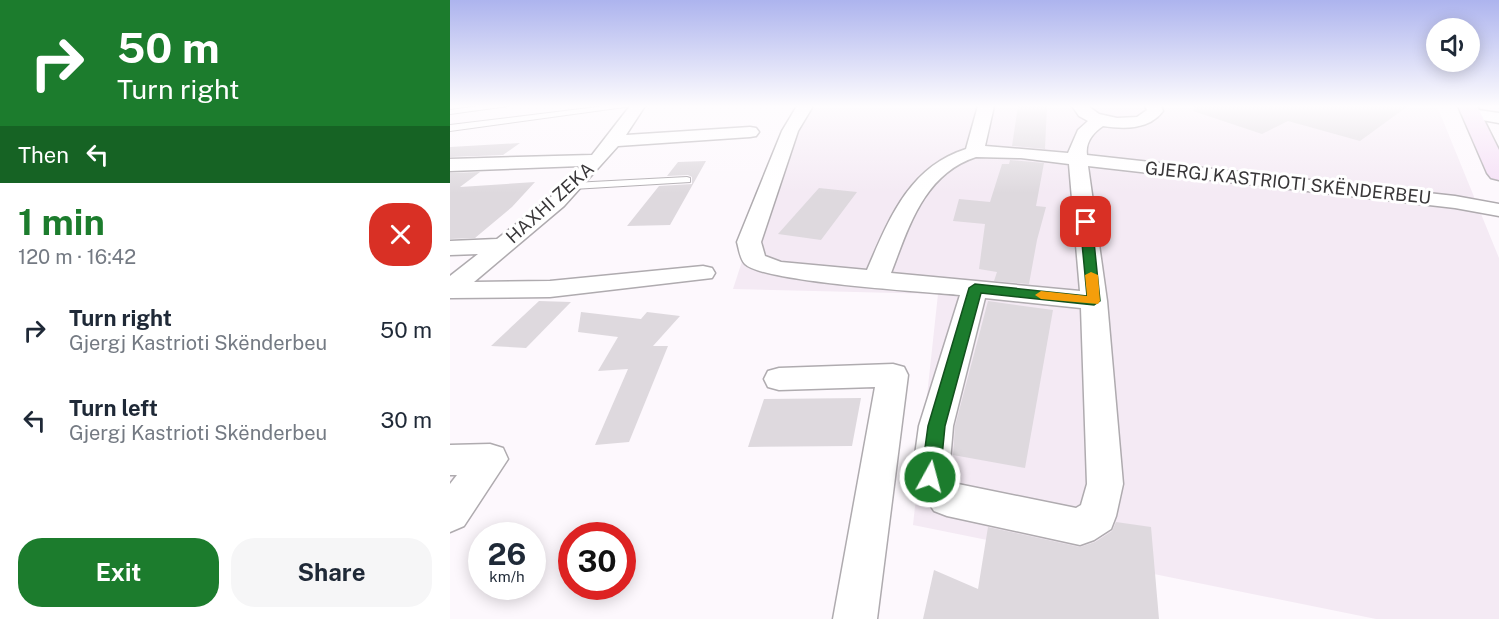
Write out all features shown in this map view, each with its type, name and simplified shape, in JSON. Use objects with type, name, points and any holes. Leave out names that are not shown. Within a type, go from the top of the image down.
[{"type":"street","name":"HAXHI ZEKA","points":[[450,290],[573,186],[618,135]]},
{"type":"street","points":[[614,141],[706,135]]},
{"type":"street","points":[[789,135],[749,242],[754,260],[777,269],[1094,301]]},
{"type":"street","points":[[974,152],[978,135]]},
{"type":"street","points":[[975,288],[936,426],[930,477],[947,499],[1080,526],[1097,516],[1105,484],[1094,301],[1084,202],[1077,160],[1077,149],[1083,135]]},
{"type":"street","points":[[1130,135],[1139,151]]},
{"type":"street","points":[[1481,135],[1499,173]]},
{"type":"street","name":"GJERGJ KASTRIOTI SKËNDERBEU","points":[[876,280],[901,219],[925,181],[951,160],[974,152],[1021,153],[1077,160],[1139,151],[1499,210]]},
{"type":"street","points":[[450,165],[598,160]]},
{"type":"street","points":[[450,248],[502,246]]},
{"type":"street","name":"HAXHI ZEKA","points":[[450,290],[550,289],[703,273]]},
{"type":"street","points":[[779,379],[893,375],[855,619]]},
{"type":"street","points":[[450,460],[490,459],[450,514]]},
{"type":"lane","points":[[573,186],[687,180]]},
{"type":"shaded area","points":[[784,135],[1449,135],[1499,258],[1499,619],[1376,619],[913,525],[938,294],[733,289]]},
{"type":"building","points":[[1014,135],[1046,135],[1045,149],[1012,146]]},
{"type":"building","points":[[1338,135],[1368,135],[1360,141]]},
{"type":"building","points":[[520,143],[503,155],[450,157],[450,147]]},
{"type":"building","points":[[1010,160],[1044,163],[1036,206],[1046,207],[1029,284],[994,281],[997,272],[979,269],[985,224],[953,221],[959,199],[990,202],[1002,164],[1009,164]]},
{"type":"building","points":[[706,161],[670,225],[627,226],[659,186],[692,184],[692,177],[688,175],[667,176],[678,162]]},
{"type":"building","points":[[480,172],[460,187],[535,182],[512,207],[475,238],[450,239],[450,173]]},
{"type":"building","points":[[819,188],[857,192],[821,240],[778,234]]},
{"type":"building","points":[[539,301],[571,302],[526,348],[491,346]]},
{"type":"building","points":[[988,301],[1053,310],[1025,468],[953,455],[955,426]]},
{"type":"building","points":[[581,312],[641,319],[647,312],[680,316],[653,346],[668,346],[629,442],[595,445],[628,369],[598,371],[618,337],[578,332]]},
{"type":"building","points":[[861,398],[852,446],[748,447],[764,399]]},
{"type":"building","points":[[1116,522],[1151,527],[1159,619],[923,619],[934,570],[978,589],[988,527],[1080,547],[1095,542],[1112,531]]},
{"type":"slow traffic","points":[[1041,295],[1094,301],[1091,275]]},
{"type":"route","points":[[930,477],[936,426],[975,288],[1094,301],[1086,222]]}]
